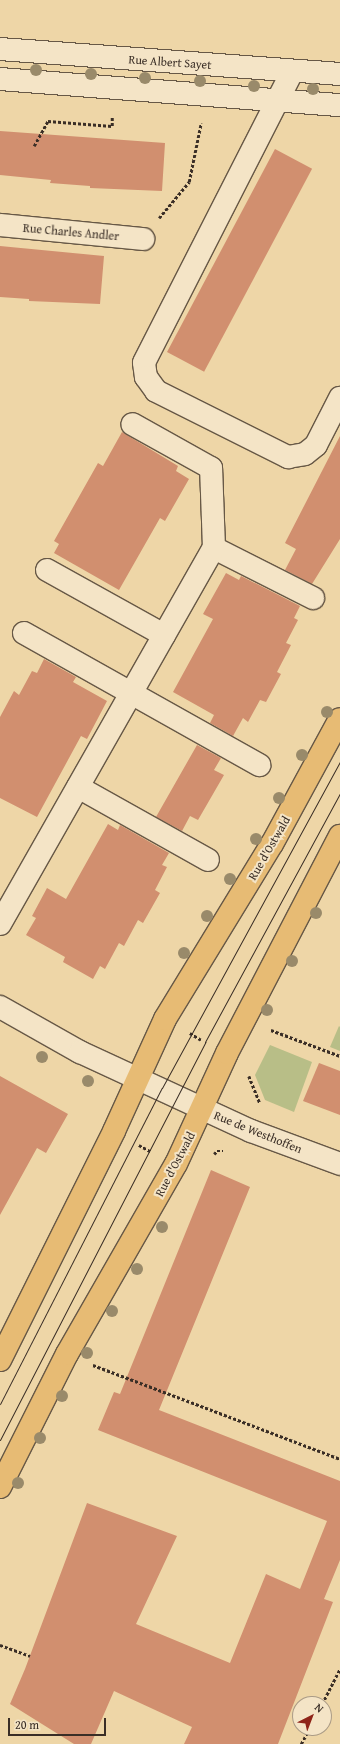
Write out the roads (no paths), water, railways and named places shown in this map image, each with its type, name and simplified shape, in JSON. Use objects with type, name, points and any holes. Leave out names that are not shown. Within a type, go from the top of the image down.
[{"type":"main road","name":"Rue d'Ostwald","points":[[0,1360],[114,1131],[165,1019],[272,844],[340,719]]},
{"type":"main road","name":"Rue d'Ostwald","points":[[0,1487],[67,1354],[176,1164],[203,1109],[227,1053],[340,836]]},
{"type":"street","name":"Rue Albert Sayet","points":[[0,49],[292,72],[340,74]]},
{"type":"street","points":[[292,72],[144,363],[146,377],[156,391],[288,457],[305,454],[316,445],[340,398]]},
{"type":"street","points":[[0,79],[203,95],[278,99],[340,105]]},
{"type":"street","name":"Rue Charles Andler","points":[[0,225],[143,239]]},
{"type":"street","points":[[0,924],[214,548],[211,468],[132,424]]},
{"type":"street","points":[[214,548],[313,598]]},
{"type":"street","points":[[47,570],[164,635]]},
{"type":"street","points":[[24,633],[259,765]]},
{"type":"street","points":[[78,788],[208,860]]},
{"type":"street","name":"Rue de Westhoffen","points":[[0,1007],[80,1052],[138,1077],[203,1109],[251,1131],[340,1164]]},
{"type":"tram line","points":[[0,1404],[162,1088],[340,761]]},
{"type":"tram line","points":[[0,1440],[205,1042],[340,793]]}]
